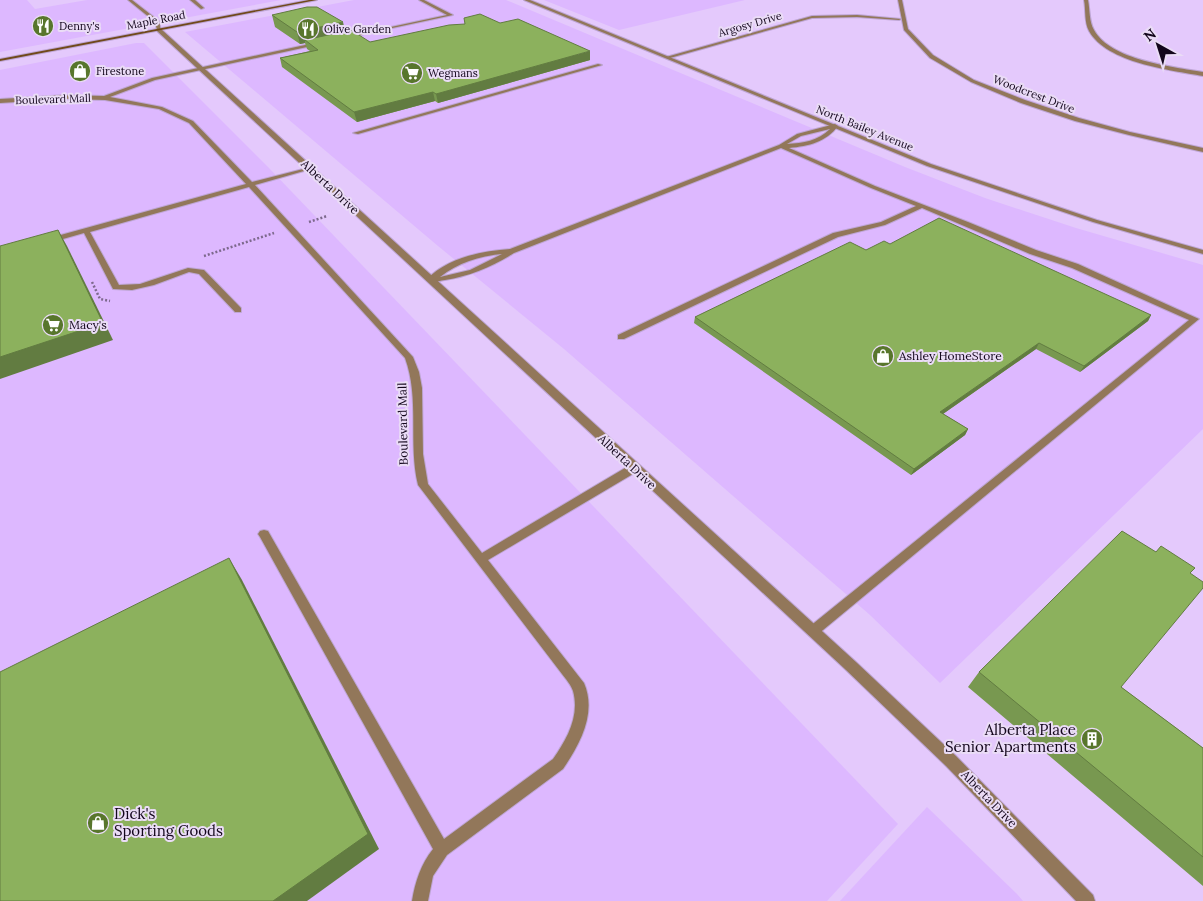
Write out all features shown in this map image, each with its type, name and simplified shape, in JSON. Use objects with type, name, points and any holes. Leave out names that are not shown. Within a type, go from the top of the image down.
[{"type":"main road","name":"Maple Road","points":[[0,60],[315,0]]},
{"type":"street","name":"Alberta Drive","points":[[130,0],[157,22],[159,30],[951,761],[1088,901]]},
{"type":"street","points":[[192,0],[202,8]]},
{"type":"street","points":[[344,38],[451,15],[421,0]]},
{"type":"street","name":"North Bailey Avenue","points":[[526,0],[929,165],[998,190],[1095,221],[1203,252]]},
{"type":"street","points":[[899,19],[900,0]]},
{"type":"street","points":[[1086,0],[1090,30],[1101,43],[1136,59],[1203,74]]},
{"type":"street","name":"Argosy Drive","points":[[668,57],[812,17],[850,16],[899,19]]},
{"type":"street","name":"Woodcrest Drive","points":[[899,19],[912,40],[935,58],[977,82],[1042,109],[1102,128],[1203,150]]},
{"type":"street","name":"Boulevard Mall","points":[[105,98],[154,79],[325,42]]},
{"type":"street","points":[[356,133],[600,66]]},
{"type":"street","points":[[120,100],[148,87],[207,73]]},
{"type":"street","name":"Boulevard Mall","points":[[0,101],[60,97],[105,98],[168,110],[191,122],[251,184],[409,357],[416,378],[419,403],[418,472],[423,485],[578,687],[582,707],[578,730],[570,747],[558,764],[442,850],[430,863],[424,876],[420,901]]},
{"type":"street","points":[[781,146],[786,140],[810,131],[835,126]]},
{"type":"street","points":[[430,280],[458,277],[497,262],[511,251],[781,146],[800,146],[831,134],[835,126]]},
{"type":"street","points":[[781,146],[873,188],[966,223],[1033,252],[1075,266],[1195,319],[813,632]]},
{"type":"street","points":[[43,243],[309,168]]},
{"type":"street","points":[[621,337],[836,234],[883,224],[920,206]]},
{"type":"street","points":[[86,231],[116,287],[121,289],[134,287],[188,270],[196,270],[201,272],[238,310]]},
{"type":"street","points":[[430,280],[445,268],[485,252],[511,251]]},
{"type":"street","points":[[481,559],[634,468]]},
{"type":"street","points":[[264,534],[442,850]]},
{"type":"path","points":[[309,222],[327,216]]},
{"type":"path","points":[[202,256],[278,232]]},
{"type":"path","points":[[88,290],[95,287]]},
{"type":"shaded area","points":[[0,0],[27,0],[35,9],[87,0],[281,0],[0,52]]},
{"type":"shaded area","points":[[354,0],[506,0],[905,167],[985,198],[1076,228],[1203,265],[1203,429],[940,683],[870,615],[564,349],[438,246],[185,32]]},
{"type":"shaded area","points":[[544,0],[745,0],[619,30]]},
{"type":"shaded area","points":[[144,43],[268,167],[898,824],[827,901],[0,901],[0,70]]},
{"type":"shaded area","points":[[927,807],[1017,894],[1023,901],[840,901]]},
{"type":"building","points":[[307,7],[317,7],[343,22],[297,32],[272,15]]},
{"type":"building","name":"Wegmans","points":[[480,14],[500,23],[518,19],[590,51],[436,94],[433,92],[354,112],[280,58],[318,50],[305,40],[351,30],[370,42],[449,25],[465,24],[464,18]]},
{"type":"building","name":"Ashley HomeStore","points":[[939,218],[1151,315],[1084,366],[1039,343],[940,412],[968,429],[914,469],[695,317],[850,242],[866,250],[884,241],[890,244]]},
{"type":"building","name":"Macy's","points":[[58,230],[103,323],[0,357],[0,246]]},
{"type":"building","name":"Alberta Place Senior Apartments","points":[[1122,531],[1156,552],[1161,546],[1195,568],[1190,573],[1203,582],[1203,588],[1121,687],[1203,748],[1203,857],[979,672]]},
{"type":"building","points":[[229,558],[368,834],[273,901],[0,901],[0,672]]},
{"type":"place","name":"Denny's","points":[[43,26]]},
{"type":"place","name":"Olive Garden","points":[[308,29]]},
{"type":"place","name":"Firestone","points":[[80,71]]},
{"type":"place","name":"Wegmans","points":[[412,73]]},
{"type":"place","name":"Macy's","points":[[53,325]]},
{"type":"place","name":"Ashley HomeStore","points":[[883,356]]},
{"type":"place","name":"Alberta Place Senior Apartments","points":[[1092,739]]},
{"type":"place","name":"Dick's Sporting Goods","points":[[98,823]]}]
